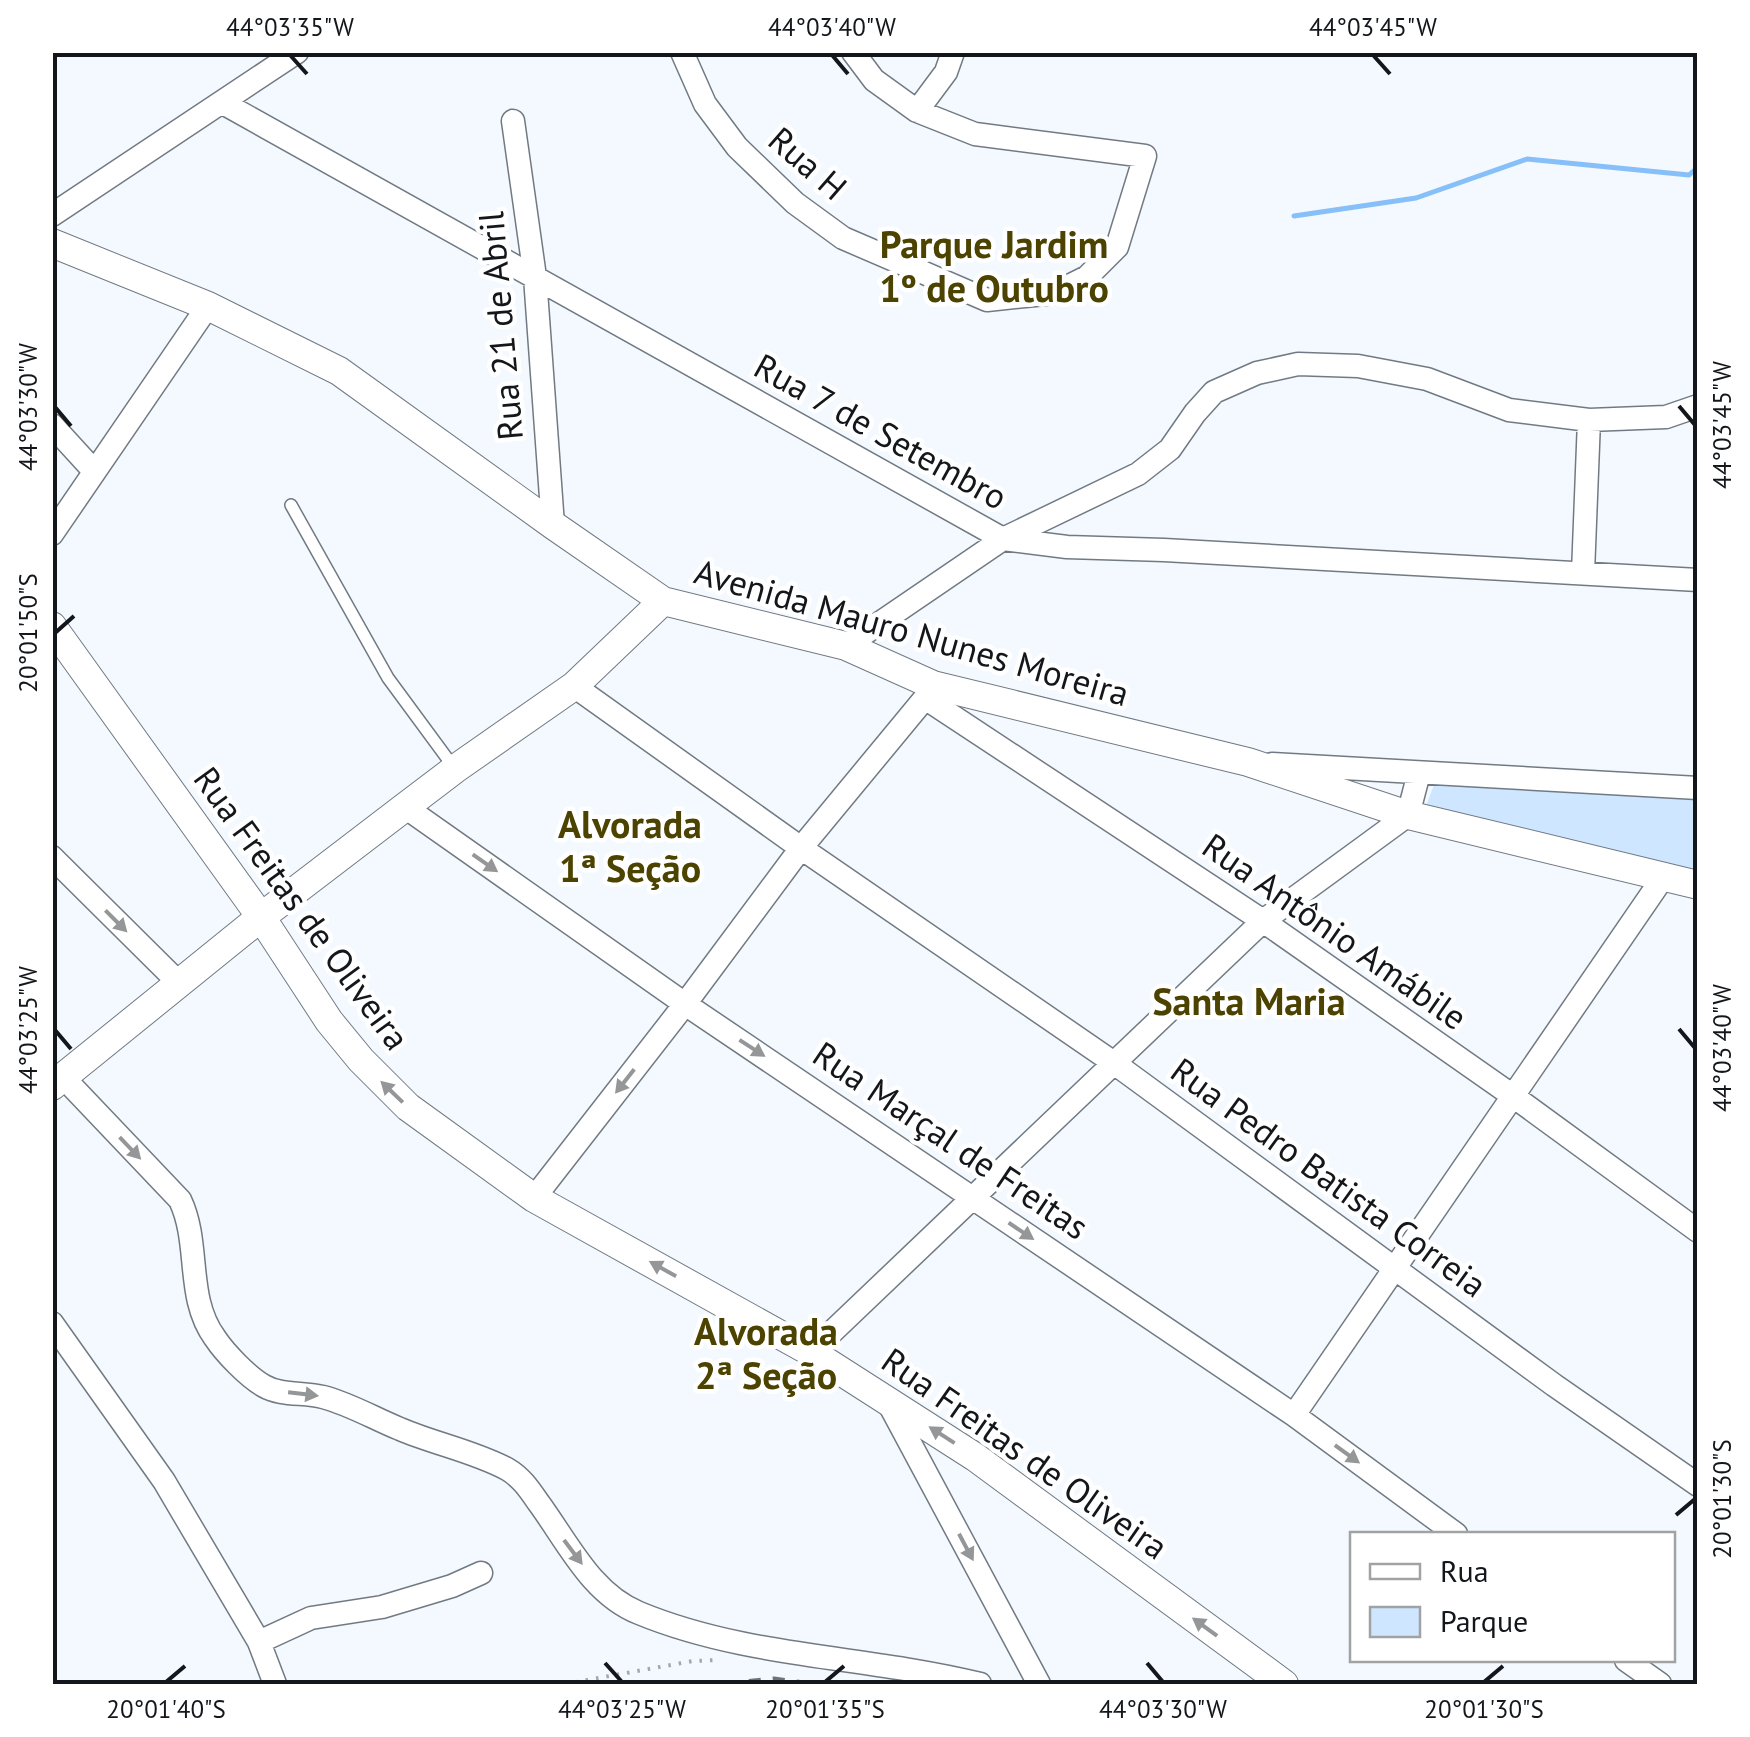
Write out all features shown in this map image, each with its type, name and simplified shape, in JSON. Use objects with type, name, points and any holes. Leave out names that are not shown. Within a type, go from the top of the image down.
[{"type":"street","points":[[52,215],[297,52]]},
{"type":"street","name":"Rua H","points":[[682,52],[705,104],[737,147],[794,203],[843,238],[987,300],[1055,293],[1087,277],[1117,247],[1145,156],[975,134],[917,110]]},
{"type":"street","points":[[853,52],[874,80],[917,110],[946,72],[953,52]]},
{"type":"street","name":"Rua 7 de Setembro","points":[[223,103],[1003,539],[1067,548],[1698,580]]},
{"type":"street","name":"Rua 21 de Abril","points":[[513,121],[535,277],[552,525]]},
{"type":"street","name":"Avenida Mauro Nunes Moreira","points":[[52,243],[208,306],[339,371],[663,602],[846,646],[929,692],[1248,762],[1408,815],[1698,885]]},
{"type":"street","points":[[52,534],[208,306]]},
{"type":"street","points":[[846,646],[1003,539],[1138,474],[1170,449],[1214,392],[1258,372],[1298,364],[1358,366],[1427,379],[1509,410],[1590,420],[1666,416],[1698,406]]},
{"type":"street","points":[[1583,573],[1590,420]]},
{"type":"street","points":[[52,425],[94,471]]},
{"type":"street","points":[[663,602],[574,686],[455,769],[58,1082],[180,1200],[189,1219],[200,1310],[215,1338],[266,1387],[323,1396],[509,1470],[522,1480],[573,1554],[605,1591],[635,1612],[719,1640],[980,1684]]},
{"type":"street","name":"Rua Freitas de Oliveira","points":[[52,626],[262,918],[330,1021],[408,1107],[534,1198],[811,1352],[974,1456],[1284,1684]]},
{"type":"street","name":"Rua Pedro Batista Correia","points":[[574,686],[1114,1063],[1698,1485]]},
{"type":"street","points":[[534,1198],[801,848],[929,692]]},
{"type":"street","name":"Rua Antônio Amábile","points":[[929,692],[1513,1096],[1698,1231]]},
{"type":"street","name":"Avenida Mauro Nunes Moreira","points":[[1248,762],[1698,788]]},
{"type":"street","points":[[811,1352],[1263,921],[1408,815],[1419,773]]},
{"type":"street","name":"Rua Marçal de Freitas","points":[[405,808],[685,1004],[1294,1416],[1453,1532]]},
{"type":"street","points":[[52,857],[180,984]]},
{"type":"street","points":[[1294,1416],[1664,876]]},
{"type":"street","points":[[52,1324],[164,1481],[259,1642],[275,1684]]},
{"type":"street","points":[[887,1399],[1039,1684]]},
{"type":"street","points":[[259,1642],[312,1618],[382,1606],[452,1586],[481,1573]]},
{"type":"street","points":[[1629,1662],[1660,1684]]},
{"type":"lane","points":[[292,505],[388,678],[455,769]]},
{"type":"path","points":[[565,1684],[693,1661],[733,1659]]},
{"type":"green space","points":[[1434,785],[1697,796],[1692,877],[1424,811]]},
{"type":"waterway","points":[[1294,216],[1416,198],[1527,159],[1689,175],[1698,167]]},
{"type":"railway","points":[[725,1684],[774,1679],[813,1684]]},
{"type":"district","name":"Parque Jardim 1º de Outubro","points":[[994,265]]},
{"type":"district","name":"Alvorada 1ª Seção","points":[[630,844]]},
{"type":"district","name":"Santa Maria","points":[[1249,1000]]},
{"type":"district","name":"Alvorada 2ª Seção","points":[[766,1352]]}]
